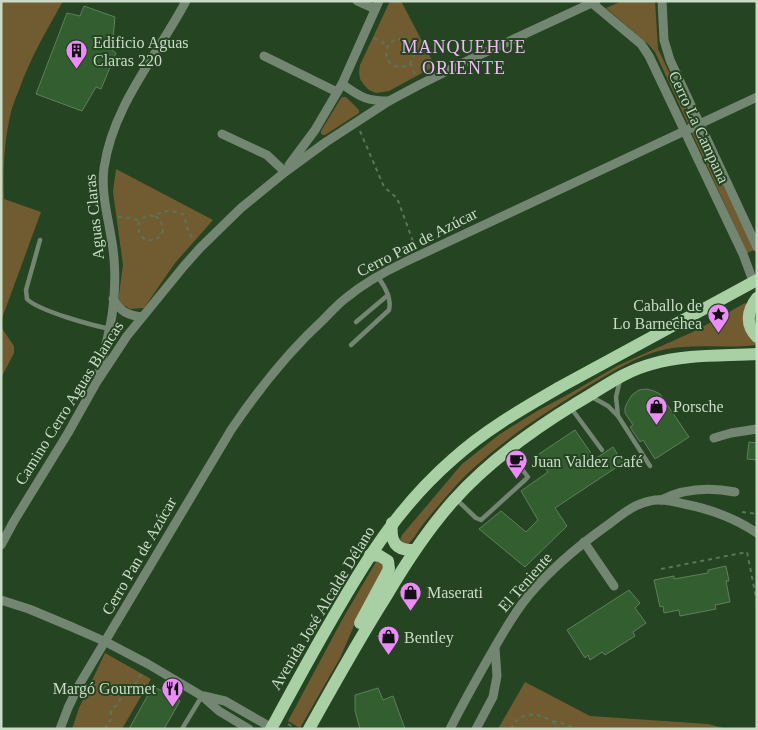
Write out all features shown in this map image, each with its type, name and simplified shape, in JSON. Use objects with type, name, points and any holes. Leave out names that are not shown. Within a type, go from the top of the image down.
[{"type":"main road","name":"Avenida José Alcalde Délano","points":[[272,728],[316,646],[370,555],[392,523],[441,470],[467,446],[497,424],[560,387],[755,281]]},
{"type":"main road","points":[[757,298],[748,317],[750,327],[757,337]]},
{"type":"main road","points":[[309,729],[359,639],[414,550],[432,525],[455,499],[507,450],[531,432],[571,407],[640,367],[679,358],[757,354]]},
{"type":"main road","points":[[392,523],[392,537],[396,545],[403,549],[414,550]]},
{"type":"main road","points":[[359,639],[356,630],[389,569],[388,561],[380,556],[370,555]]},
{"type":"street","name":"Aguas Claras","points":[[96,383],[110,329],[115,281],[112,237],[103,182],[106,154],[128,97],[186,1]]},
{"type":"street","points":[[222,134],[267,155],[285,172],[340,88],[377,5],[357,1]]},
{"type":"street","name":"Cerro La Campana","points":[[662,1],[663,30],[670,60],[757,247]]},
{"type":"street","name":"Cerro La Campana","points":[[594,2],[641,44],[649,56],[755,281]]},
{"type":"street","name":"Camino Cerro Aguas Blancas","points":[[1,545],[96,383],[127,336],[200,248],[241,208],[326,142],[389,101],[594,2]]},
{"type":"street","points":[[264,56],[366,99],[389,101]]},
{"type":"street","name":"Cerro Pan de Azúcar","points":[[60,729],[74,695],[215,454],[248,403],[311,331],[344,299],[377,276],[757,97]]},
{"type":"street","points":[[360,120],[366,109],[366,99]]},
{"type":"street","points":[[314,130],[318,140],[323,143],[326,142]]},
{"type":"street","points":[[113,300],[126,313],[142,317]]},
{"type":"street","points":[[714,438],[757,429]]},
{"type":"street","name":"El Teniente","points":[[660,500],[681,492],[702,488],[735,492]]},
{"type":"street","name":"El Teniente","points":[[450,729],[504,630],[528,596],[555,567],[584,542],[636,506],[651,500],[660,500],[704,508],[739,523],[757,534]]},
{"type":"street","points":[[584,542],[614,586]]},
{"type":"street","points":[[1,600],[64,623],[106,642],[202,696],[219,711],[249,729]]},
{"type":"street","points":[[476,729],[493,697],[497,676],[495,647]]},
{"type":"street","points":[[202,696],[224,701],[272,728]]},
{"type":"lane","points":[[40,240],[26,290],[27,298],[37,306],[91,325],[110,329]]},
{"type":"lane","points":[[350,345],[388,312],[390,306],[388,295],[377,276]]},
{"type":"lane","points":[[356,322],[388,295]]},
{"type":"lane","points":[[618,416],[616,397],[622,376]]},
{"type":"lane","points":[[589,396],[605,404],[618,416],[650,466]]},
{"type":"lane","points":[[571,407],[602,450]]},
{"type":"lane","points":[[455,499],[476,518],[481,520],[525,480],[528,477],[507,450]]},
{"type":"lane","points":[[182,729],[202,696]]},
{"type":"path","points":[[364,33],[387,45]]},
{"type":"path","points":[[394,39],[408,41],[414,50],[413,59],[402,67],[392,66],[386,59],[385,50],[387,45],[394,39]]},
{"type":"path","points":[[410,63],[419,85]]},
{"type":"path","points":[[360,120],[384,187],[396,198],[415,247]]},
{"type":"path","points":[[155,216],[161,221],[163,228],[159,237],[156,240],[147,240],[140,236],[138,226],[140,221],[146,216],[155,216],[161,212],[171,210],[184,215],[189,234],[200,248]]},
{"type":"path","points":[[107,214],[140,221]]},
{"type":"path","points":[[661,569],[747,552],[757,602]]},
{"type":"path","points":[[105,729],[111,719],[113,708],[117,705],[125,691],[135,684],[148,664]]},
{"type":"path","points":[[511,729],[513,724],[522,716],[532,714],[566,724],[575,729]]},
{"type":"path","points":[[553,721],[557,729]]},
{"type":"shaded area","points":[[1,1],[63,1],[28,67],[11,112],[4,155],[4,199],[41,212],[1,321]]},
{"type":"shaded area","points":[[390,1],[401,1],[435,66],[389,91],[376,93],[369,90],[360,79],[360,65]]},
{"type":"shaded area","points":[[622,1],[655,1],[658,49],[754,250],[747,253],[655,52],[606,8]]},
{"type":"shaded area","points":[[343,97],[346,97],[359,110],[359,113],[325,135],[321,134],[321,131]]},
{"type":"shaded area","points":[[116,169],[213,220],[175,263],[144,308],[130,309],[118,302],[123,265],[113,192]]},
{"type":"shaded area","points":[[745,303],[747,304],[757,345],[674,348],[662,350],[634,360],[590,385],[511,437],[467,474],[410,542],[405,546],[400,540],[402,535],[462,464],[500,434],[617,366],[697,330]]},
{"type":"shaded area","points":[[1,327],[14,346],[14,353],[1,378]]},
{"type":"shaded area","points":[[379,561],[385,565],[357,619],[340,658],[300,728],[288,721],[342,620],[376,562]]},
{"type":"shaded area","points":[[105,653],[151,679],[122,729],[72,729],[79,708]]},
{"type":"shaded area","points":[[525,682],[590,716],[708,724],[723,728],[498,729]]},
{"type":"building","name":"Edificio Aguas Claras 220","points":[[84,6],[115,17],[112,50],[116,53],[101,89],[96,87],[82,111],[36,94],[67,13],[80,16]]},
{"type":"building","name":"Porsche","points":[[647,389],[660,394],[689,437],[655,459],[643,440],[640,442],[630,427],[633,425],[625,413],[625,408],[632,395],[639,390]]},
{"type":"building","points":[[575,430],[595,459],[613,447],[623,463],[555,508],[567,526],[525,567],[479,529],[501,511],[526,532],[538,520],[521,491],[548,472],[536,456]]},
{"type":"building","points":[[749,442],[757,443],[757,460],[747,459]]},
{"type":"building","points":[[726,566],[729,581],[726,581],[730,602],[715,605],[716,609],[680,616],[679,610],[664,613],[663,606],[660,607],[654,580],[674,576],[674,579],[708,573],[708,570]]},
{"type":"building","points":[[629,590],[640,603],[635,608],[646,623],[633,632],[635,636],[605,655],[602,652],[590,660],[588,655],[585,658],[567,630]]},
{"type":"building","points":[[153,686],[180,701],[164,729],[129,729]]},
{"type":"building","points":[[378,688],[383,700],[393,696],[405,729],[360,729],[355,711],[355,695]]},
{"type":"place","name":"Edificio Aguas Claras 220","points":[[77,70]]},
{"type":"place","name":"Caballo de Lo Barnechea","points":[[718,333]]},
{"type":"place","name":"Porsche","points":[[657,425]]},
{"type":"place","name":"Juan Valdez Café","points":[[516,480]]},
{"type":"place","name":"Maserati","points":[[411,611]]},
{"type":"place","name":"Bentley","points":[[388,656]]},
{"type":"place","name":"Margó Gourmet","points":[[172,707]]},
{"type":"district","name":"MANQUEHUE ORIENTE","points":[[464,57]]}]
